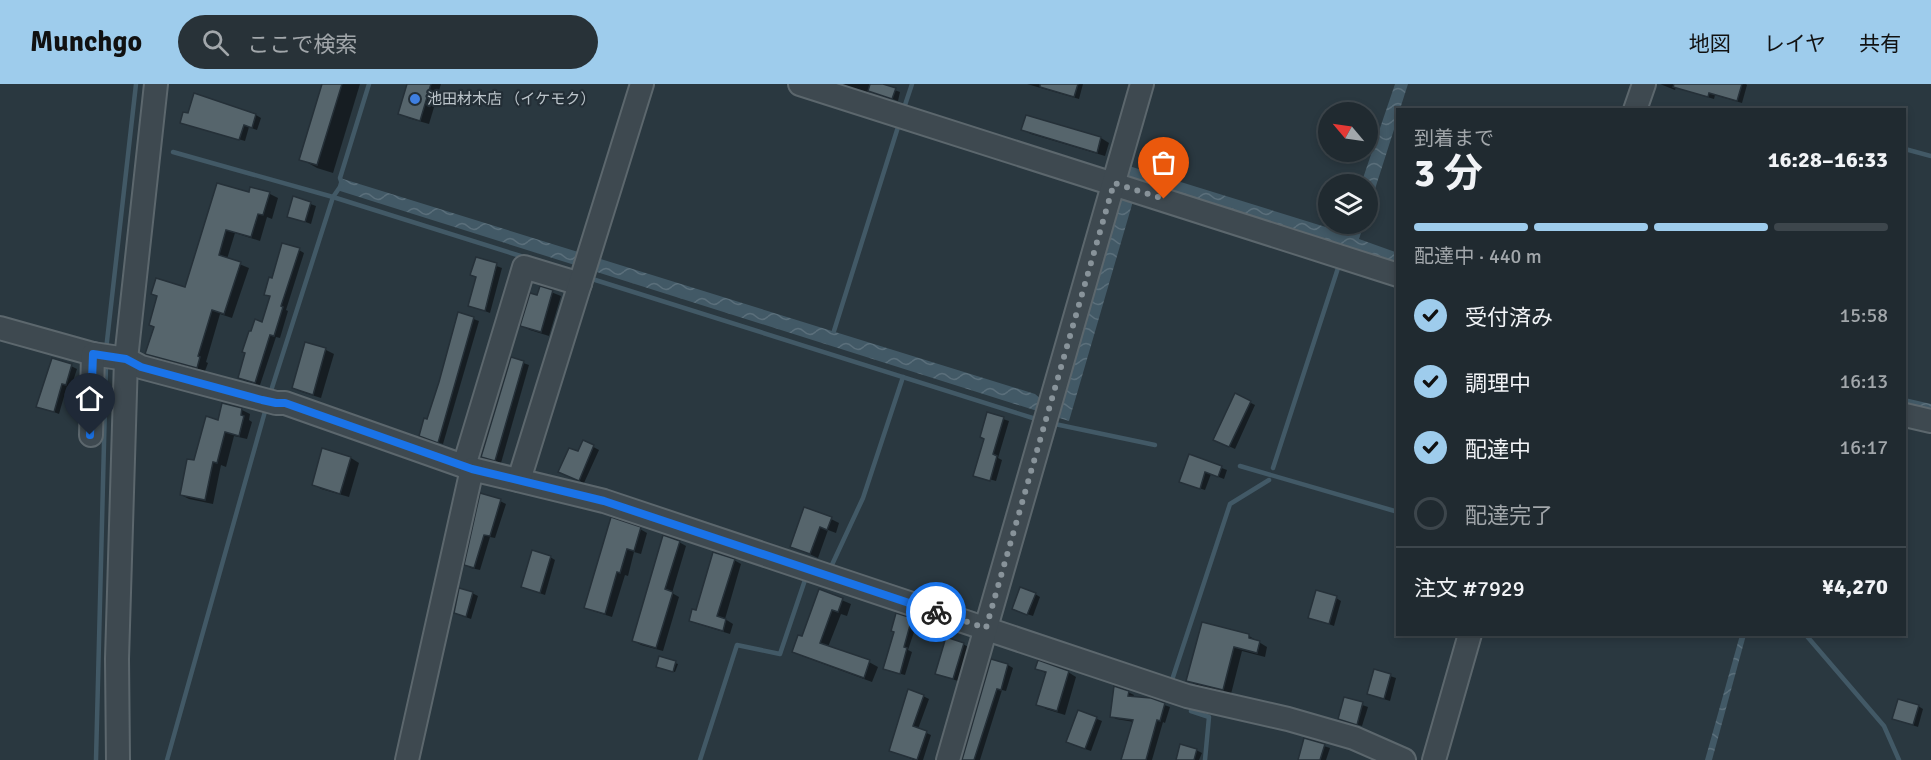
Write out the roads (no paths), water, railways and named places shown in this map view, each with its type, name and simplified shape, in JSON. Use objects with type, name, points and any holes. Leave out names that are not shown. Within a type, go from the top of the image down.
[{"type":"street","points":[[118,760],[117,659],[126,359],[156,84]]},
{"type":"street","points":[[519,480],[642,84]]},
{"type":"street","points":[[800,84],[1396,274]]},
{"type":"street","points":[[948,760],[1142,84]]},
{"type":"street","points":[[1636,108],[1644,84]]},
{"type":"street","points":[[407,760],[468,468],[524,267],[580,284]]},
{"type":"street","points":[[0,328],[93,354],[126,359],[141,367],[269,402],[285,403],[468,468],[604,501],[1188,696],[1287,719],[1354,738],[1404,760]]},
{"type":"street","points":[[90,435],[93,354]]},
{"type":"street","points":[[1906,415],[1931,421]]},
{"type":"street","points":[[1434,760],[1469,636]]},
{"type":"water","points":[[1395,84],[1408,84],[1400,108],[1396,108],[1396,123],[1378,180],[1378,174],[1364,174],[1368,162],[1378,162],[1378,134]]},
{"type":"water","points":[[1129,166],[1318,225],[1318,234],[1361,234],[1359,239],[1396,252],[1396,266],[1138,184],[1069,421],[337,190],[340,178],[1035,394],[1047,404],[1061,407]]},
{"type":"water","points":[[1906,398],[1931,404],[1931,410],[1906,404]]},
{"type":"water","points":[[1740,636],[1746,636],[1712,760],[1705,760]]},
{"type":"waterway","points":[[106,350],[136,84]]},
{"type":"waterway","points":[[270,394],[333,197],[342,184],[340,178],[369,84]]},
{"type":"waterway","points":[[904,108],[912,84]]},
{"type":"waterway","points":[[834,331],[898,127]]},
{"type":"waterway","points":[[1906,149],[1931,156]]},
{"type":"waterway","points":[[173,152],[333,197],[527,258]]},
{"type":"waterway","points":[[1273,468],[1339,265]]},
{"type":"waterway","points":[[589,278],[1039,420]]},
{"type":"waterway","points":[[96,760],[106,364]]},
{"type":"waterway","points":[[830,569],[863,498],[903,377]]},
{"type":"waterway","points":[[167,760],[266,408]]},
{"type":"waterway","points":[[1050,423],[1155,445]]},
{"type":"waterway","points":[[1240,466],[1396,511]]},
{"type":"waterway","points":[[1172,680],[1230,504],[1269,480]]},
{"type":"waterway","points":[[700,760],[737,645],[780,654],[805,580]]},
{"type":"waterway","points":[[1807,636],[1884,726],[1899,760]]},
{"type":"waterway","points":[[1191,711],[1209,717],[1205,760]]},
{"type":"place","name":"池田材木店 （イケモク）","points":[[415,99]]}]
